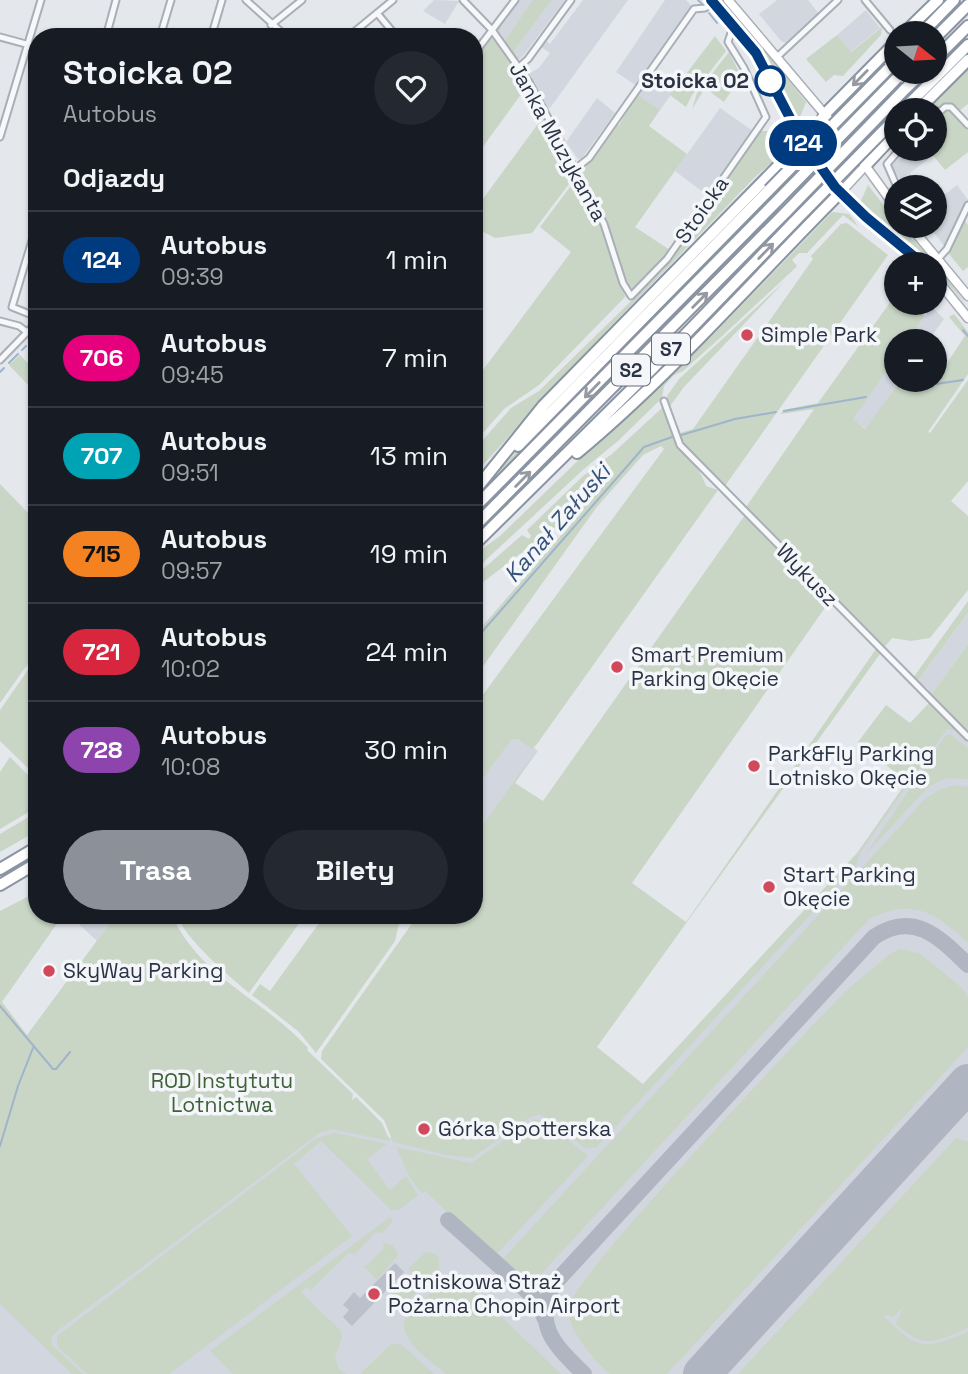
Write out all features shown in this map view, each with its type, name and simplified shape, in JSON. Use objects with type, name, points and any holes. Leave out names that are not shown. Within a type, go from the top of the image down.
[{"type":"highway","points":[[916,21],[938,0]]},
{"type":"highway","points":[[934,21],[954,0]]},
{"type":"highway","points":[[947,26],[968,5]]},
{"type":"highway","points":[[947,47],[968,26]]},
{"type":"highway","points":[[922,98],[968,45]]},
{"type":"highway","points":[[824,114],[884,54]]},
{"type":"highway","points":[[924,98],[968,60]]},
{"type":"highway","name":"S7","points":[[483,480],[884,72]]},
{"type":"highway","name":"S2","points":[[483,499],[891,84]]},
{"type":"highway","name":"S2","points":[[483,518],[910,84]]},
{"type":"highway","name":"S7","points":[[483,536],[884,130]]},
{"type":"highway","points":[[483,479],[543,406],[773,172],[801,139]]},
{"type":"highway","points":[[865,166],[884,146]]},
{"type":"highway","points":[[546,475],[609,426],[840,193]]},
{"type":"highway","points":[[0,869],[28,852]]},
{"type":"highway","points":[[0,885],[28,868]]},
{"type":"main road","points":[[728,0],[824,114],[884,192]]},
{"type":"main road","points":[[712,1],[756,53],[801,139],[840,193],[908,252]]},
{"type":"main road","points":[[801,139],[824,114]]},
{"type":"main road","points":[[840,193],[865,166]]},
{"type":"main road","points":[[920,238],[932,252]]},
{"type":"main road","points":[[947,270],[968,296]]},
{"type":"main road","points":[[947,292],[968,318]]},
{"type":"street","points":[[32,28],[41,0]]},
{"type":"street","points":[[108,28],[116,0]]},
{"type":"street","points":[[163,28],[171,0]]},
{"type":"street","points":[[214,28],[222,0]]},
{"type":"street","points":[[246,0],[275,28]]},
{"type":"street","points":[[271,25],[302,0]]},
{"type":"street","points":[[359,28],[394,0]]},
{"type":"street","name":"Janka Muzykanta","points":[[463,0],[492,30],[519,66],[604,224],[623,283],[631,296]]},
{"type":"street","points":[[483,42],[515,0]]},
{"type":"street","points":[[519,66],[528,59],[571,0]]},
{"type":"street","points":[[776,58],[838,0]]},
{"type":"street","points":[[865,0],[884,23]]},
{"type":"street","points":[[575,169],[596,148],[694,9],[705,8],[712,1]]},
{"type":"street","points":[[377,13],[390,28]]},
{"type":"street","name":"Stoicka","points":[[631,296],[667,259],[766,117],[744,68],[728,42],[733,27]]},
{"type":"street","points":[[0,37],[27,45]]},
{"type":"street","points":[[0,137],[28,42]]},
{"type":"street","points":[[947,107],[953,108],[968,125]]},
{"type":"street","points":[[944,252],[968,205]]},
{"type":"street","points":[[28,254],[12,307],[28,315]]},
{"type":"street","points":[[0,321],[19,326],[27,332],[0,360]]},
{"type":"street","name":"Wykusz","points":[[664,401],[680,445],[968,737]]},
{"type":"shaded area","points":[[434,0],[459,1],[445,24],[423,11]]},
{"type":"shaded area","points":[[520,0],[534,0],[505,40],[500,33],[502,25]]},
{"type":"shaded area","points":[[552,0],[565,0],[523,56],[518,57],[514,51]]},
{"type":"shaded area","points":[[583,0],[628,0],[550,108],[546,109],[527,75],[539,68],[550,53],[541,47],[546,41],[550,44]]},
{"type":"shaded area","points":[[665,0],[686,0],[693,8],[685,20],[682,18],[635,85],[616,72]]},
{"type":"shaded area","points":[[777,0],[808,0],[819,14],[788,44],[781,41],[759,14]]},
{"type":"shaded area","points":[[866,10],[880,28],[850,52],[837,35]]},
{"type":"shaded area","points":[[648,75],[673,92],[660,110],[637,94]]},
{"type":"shaded area","points":[[597,98],[615,113],[582,158],[578,159],[566,142]]},
{"type":"shaded area","points":[[720,108],[753,131],[707,195],[675,171]]},
{"type":"shaded area","points":[[896,161],[925,161],[907,175],[897,175],[890,166]]},
{"type":"shaded area","points":[[957,185],[968,200],[945,247],[938,238],[947,238],[947,193]]},
{"type":"shaded area","points":[[926,315],[940,315],[944,319],[937,329],[916,329]]},
{"type":"shaded area","points":[[884,374],[884,392],[892,392],[866,429],[852,419]]},
{"type":"shaded area","points":[[968,613],[968,644],[931,695],[918,681]]},
{"type":"shaded area","points":[[948,722],[968,742],[968,1374],[0,1374],[0,1304],[40,1340],[324,1123],[472,1155],[539,1106],[588,1145],[858,852]]},
{"type":"shaded area","points":[[514,733],[538,751],[483,827],[483,776]]},
{"type":"shaded area","points":[[79,924],[109,924],[97,941]]},
{"type":"green space","points":[[517,0],[520,0],[502,25],[500,33],[505,40],[533,0],[552,0],[514,51],[518,57],[523,56],[519,59],[513,56],[497,30]]},
{"type":"green space","points":[[718,0],[724,0],[806,102],[798,122],[765,57]]},
{"type":"green space","points":[[882,27],[881,35],[843,76],[834,75],[826,82],[806,59],[837,35],[851,52]]},
{"type":"green space","points":[[715,36],[726,51],[686,107],[670,95]]},
{"type":"green space","points":[[494,38],[527,86],[483,147],[483,46],[488,39]]},
{"type":"green space","points":[[729,52],[741,76],[724,102],[705,88],[692,109],[697,93]]},
{"type":"green space","points":[[968,69],[968,104],[959,111],[950,103],[947,104],[947,98],[939,98]]},
{"type":"green space","points":[[637,94],[660,110],[649,126],[687,154],[635,227],[670,250],[650,276],[634,289],[629,286],[607,226],[581,173],[615,126],[619,125]]},
{"type":"green space","points":[[947,110],[952,111],[968,127],[968,152],[945,170],[938,161],[947,161]]},
{"type":"green space","points":[[543,117],[575,176],[532,233],[495,238],[483,232],[483,199]]},
{"type":"green space","points":[[773,123],[784,145],[784,152],[755,177],[563,376],[483,465],[483,440],[511,408],[539,391],[665,268],[759,131],[768,131]]},
{"type":"green space","points":[[578,182],[605,231],[625,297],[539,385],[504,409],[483,433],[483,370],[571,252],[540,227],[573,183]]},
{"type":"green space","points":[[868,185],[884,206],[884,226],[859,205]]},
{"type":"green space","points":[[767,198],[769,200],[483,490],[483,486]]},
{"type":"green space","points":[[777,210],[779,211],[483,511],[483,506]]},
{"type":"green space","points":[[832,212],[849,214],[859,227],[843,215],[807,253],[799,253],[792,260],[797,266],[791,272],[683,371],[674,375],[664,386],[662,398],[483,563],[483,548],[500,536],[683,359],[711,337]]},
{"type":"green space","points":[[965,221],[968,225],[968,267],[963,271],[949,254]]},
{"type":"green space","points":[[847,223],[884,252],[884,261],[725,486],[678,440],[677,434],[693,429],[813,259],[811,256],[841,224]]},
{"type":"green space","points":[[899,238],[911,238],[925,252],[916,252]]},
{"type":"green space","points":[[947,279],[968,307],[947,283]]},
{"type":"green space","points":[[785,281],[684,387],[668,409],[667,396],[679,379]]},
{"type":"green space","points":[[884,311],[884,315],[925,316],[916,329],[884,329],[884,374],[853,419],[865,429],[892,392],[947,392],[947,363],[965,336],[949,317],[954,314],[968,332],[968,374],[928,432],[930,433],[968,380],[968,481],[951,501],[968,516],[968,590],[930,638],[911,641],[892,638],[883,649],[746,507],[814,409],[781,414],[783,410],[818,403]]},
{"type":"green space","points":[[20,355],[28,363],[28,385],[9,365]]},
{"type":"green space","points":[[663,407],[671,431],[706,486],[718,490],[537,744],[532,749],[518,739],[512,739],[483,778],[483,695],[664,449],[661,446],[643,455],[596,508],[483,666],[483,626],[582,511],[579,509],[483,582],[483,569],[522,535],[529,539],[531,536],[527,530],[582,477],[613,453]]},
{"type":"green space","points":[[0,484],[28,513],[28,664],[0,703]]},
{"type":"green space","points":[[745,515],[829,602],[632,883],[686,922],[876,649],[880,654],[597,1047],[643,1084],[858,852],[907,782],[858,742],[886,705],[910,723],[929,703],[968,744],[955,731],[947,729],[860,853],[856,865],[596,1148],[585,1148],[539,1114],[529,1118],[472,1158],[393,1142],[384,1120],[321,1059],[322,1051],[412,924],[483,924],[483,825],[536,751],[515,783],[543,801]]},
{"type":"green space","points":[[968,601],[968,613],[917,682],[913,678]]},
{"type":"green space","points":[[968,644],[968,731],[931,695]]},
{"type":"green space","points":[[28,670],[28,768],[0,741],[0,710]]},
{"type":"green space","points":[[950,734],[968,748],[968,779],[946,778],[928,787],[866,854],[945,736]]},
{"type":"green space","points":[[10,757],[28,775],[28,812],[0,829],[0,772]]},
{"type":"green space","points":[[956,785],[968,787],[968,943],[934,916],[911,909],[885,912],[869,919],[542,1273],[522,1280],[500,1262],[924,800],[940,789]]},
{"type":"green space","points":[[28,817],[28,836],[0,852],[0,834]]},
{"type":"green space","name":"ROD Instytutu Lotnictwa","points":[[28,897],[28,924],[57,924],[2,1002],[27,1035],[109,924],[177,924],[198,955],[291,1031],[353,1094],[352,1100],[356,1097],[382,1123],[390,1141],[332,1129],[319,1133],[56,1332],[51,1338],[52,1345],[83,1374],[72,1374],[0,1304],[0,911]]},
{"type":"green space","points":[[181,924],[299,924],[249,993]]},
{"type":"green space","points":[[318,924],[399,924],[395,941],[316,1053],[299,1032],[252,995],[260,984],[270,991]]},
{"type":"green space","points":[[899,949],[919,953],[961,987],[968,997],[968,1047],[667,1374],[610,1374],[583,1344],[572,1326],[569,1307],[580,1287],[646,1207],[781,1059],[844,993]]},
{"type":"green space","points":[[535,1119],[546,1122],[588,1156],[494,1257],[425,1191],[422,1193],[410,1178],[396,1147],[471,1163]]},
{"type":"green space","points":[[335,1133],[387,1144],[367,1159],[390,1190],[406,1176],[418,1195],[399,1210],[391,1210],[321,1141],[294,1164],[352,1236],[169,1374],[87,1374],[57,1346],[57,1336],[317,1138]]},
{"type":"green space","points":[[956,1138],[968,1142],[968,1328],[938,1340],[922,1340],[914,1338],[896,1324],[904,1306],[893,1317],[883,1315],[905,1335],[922,1344],[940,1342],[968,1332],[968,1374],[738,1374]]},
{"type":"green space","points":[[390,1217],[393,1221],[382,1233],[376,1232],[354,1255],[350,1252],[311,1290],[306,1287],[301,1292],[341,1331],[342,1338],[335,1358],[339,1369],[346,1374],[233,1374],[210,1351]]},
{"type":"green space","points":[[383,1243],[393,1245],[398,1255],[377,1280],[363,1265],[367,1265],[384,1248]]},
{"type":"green space","points":[[426,1252],[439,1258],[439,1270],[403,1305],[392,1294],[413,1273],[408,1269]]},
{"type":"green space","points":[[445,1278],[461,1278],[561,1374],[446,1374],[425,1357],[407,1337],[404,1321]]},
{"type":"green space","points":[[391,1344],[401,1344],[434,1374],[360,1374]]},
{"type":"building","name":"Lotniskowa Straż Pożarna Chopin Airport","points":[[395,1263],[404,1272],[352,1326],[343,1317],[349,1310],[343,1305],[354,1292],[360,1298]]},
{"type":"waterway","points":[[698,0],[703,5]]},
{"type":"waterway","points":[[709,13],[717,23]]},
{"type":"waterway","points":[[963,330],[968,336]]},
{"type":"waterway","points":[[22,350],[26,346]]},
{"type":"waterway","points":[[9,363],[18,354]]},
{"type":"waterway","points":[[0,372],[4,368]]},
{"type":"waterway","name":"Kanał Załuski","points":[[947,382],[963,380]]},
{"type":"waterway","name":"Kanał Załuski","points":[[784,411],[866,397]]},
{"type":"waterway","name":"Kanał Załuski","points":[[678,436],[735,419],[776,412]]},
{"type":"waterway","name":"Kanał Załuski","points":[[483,631],[644,447],[672,437]]},
{"type":"waterway","name":"Kanał Załuski","points":[[0,1006],[53,1069],[56,1069],[70,1052]]},
{"type":"waterway","points":[[0,1146],[33,1048]]},
{"type":"taxiway","points":[[584,1374],[550,1335],[545,1313],[553,1285],[874,937],[888,929],[914,927],[937,937],[968,965]]},
{"type":"taxiway","points":[[448,1220],[525,1289],[538,1303],[545,1319]]},
{"type":"runway","points":[[702,1374],[968,1083]]},
{"type":"bus line","name":"124","points":[[711,0],[756,53],[790,121],[819,167],[854,207],[909,252]]},
{"type":"place","name":"Stoicka 02","points":[[770,81]]},
{"type":"place","name":"Simple Park","points":[[747,335]]},
{"type":"place","name":"Smart Premium Parking Okęcie","points":[[617,667]]},
{"type":"place","name":"Park&Fly Parking Lotnisko Okęcie","points":[[754,766]]},
{"type":"place","name":"Start Parking Okęcie","points":[[769,887]]},
{"type":"place","name":"SkyWay Parking","points":[[49,971]]},
{"type":"place","name":"Górka Spotterska","points":[[424,1129]]},
{"type":"place","name":"Lotniskowa Straż Pożarna Chopin Airport","points":[[374,1294]]}]
